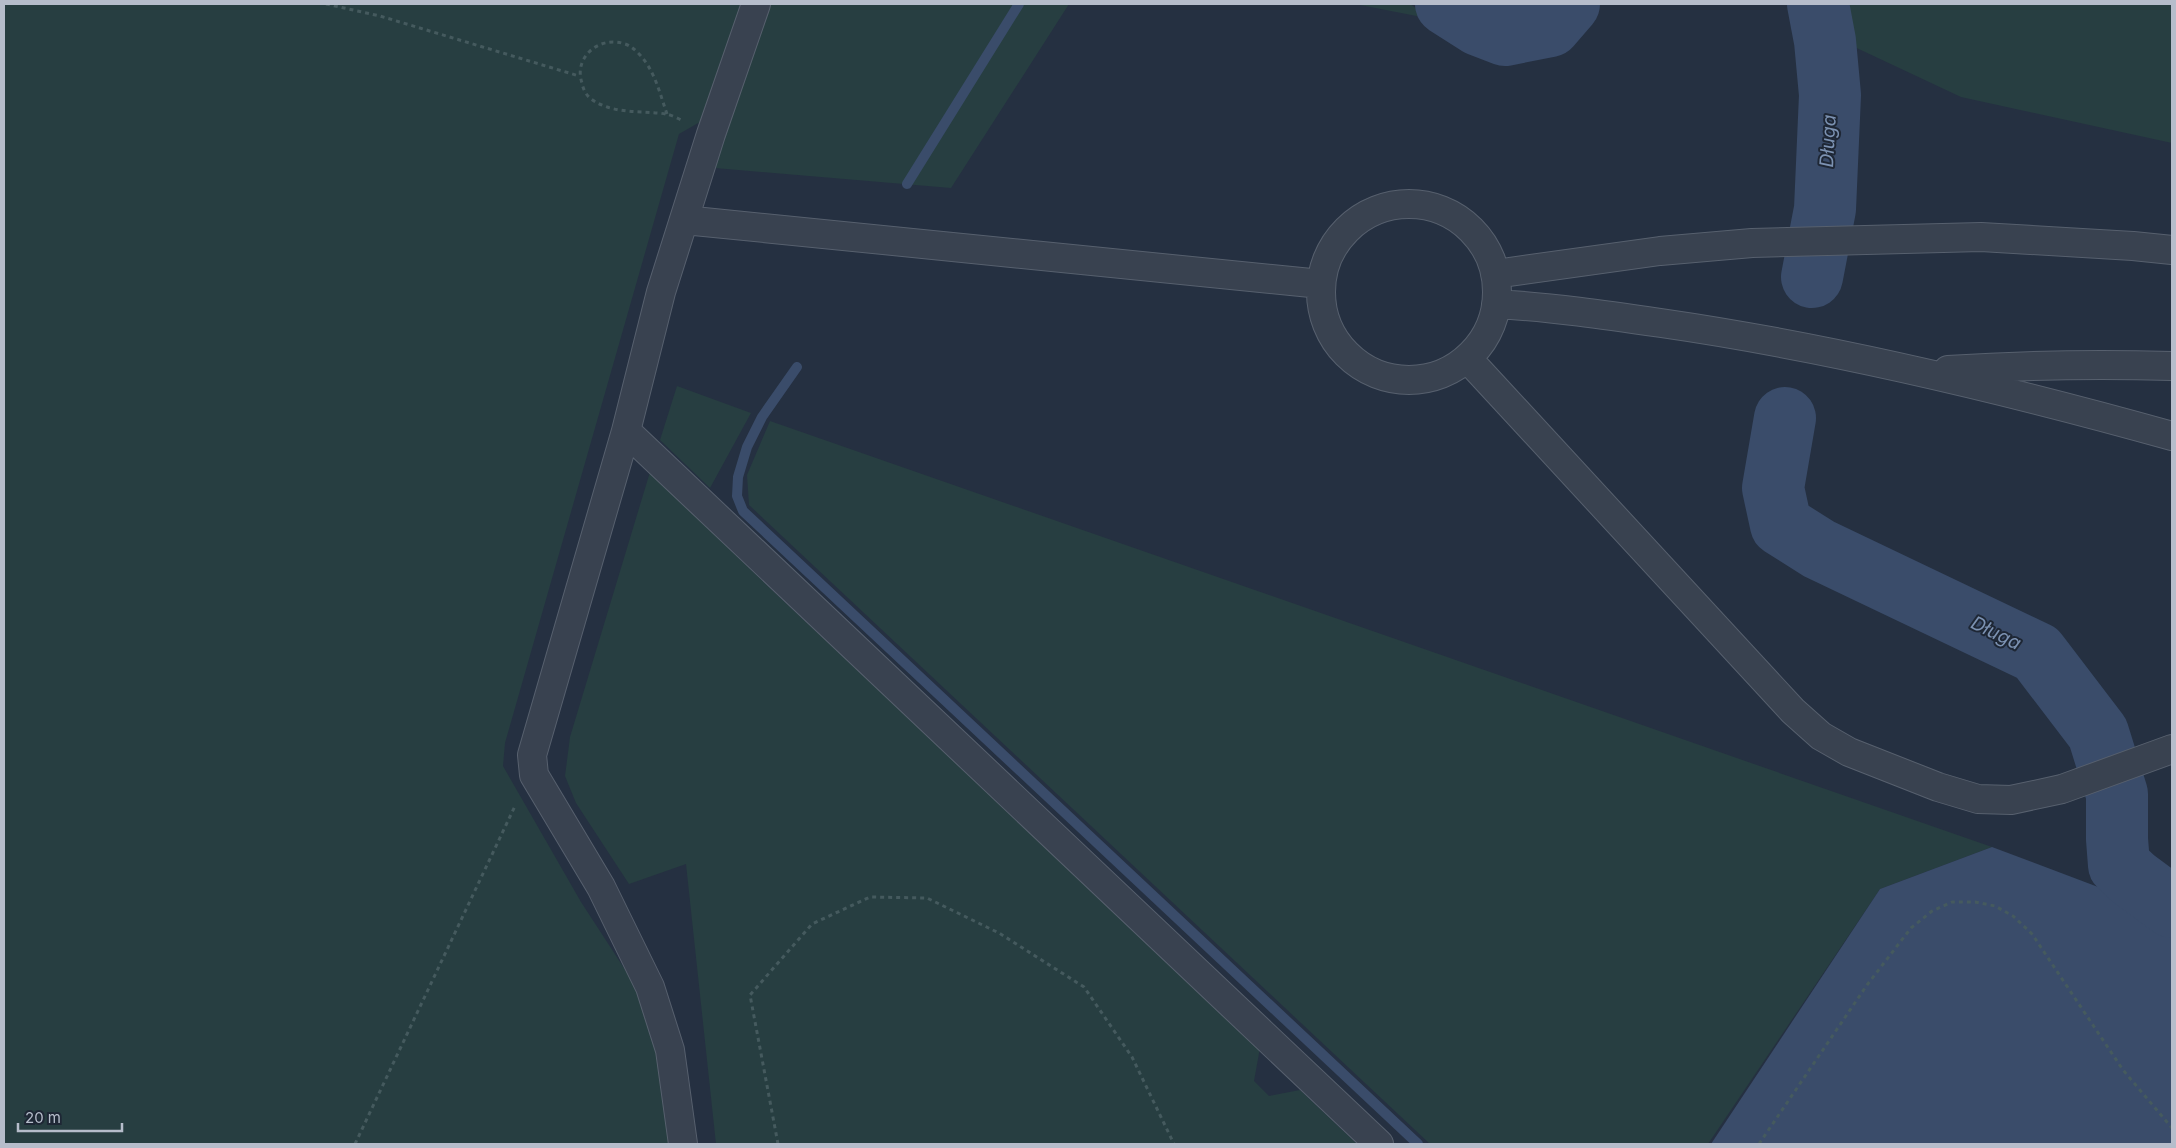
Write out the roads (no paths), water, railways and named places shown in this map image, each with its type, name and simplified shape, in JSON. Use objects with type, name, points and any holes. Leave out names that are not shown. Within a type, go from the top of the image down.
[{"type":"street","points":[[683,1144],[670,1050],[650,987],[601,887],[534,775],[532,755],[626,431],[661,292],[711,134],[756,4]]},
{"type":"street","points":[[1404,204],[1433,207],[1460,220],[1480,240],[1494,266],[1494,274],[1498,296],[1492,324],[1477,349],[1455,368],[1428,379],[1398,381],[1370,373],[1346,356],[1329,332],[1320,304],[1321,275],[1332,248],[1350,225],[1375,210],[1404,204]]},
{"type":"street","points":[[684,220],[1321,284]]},
{"type":"street","points":[[1494,274],[1660,251],[1752,243],[1981,237],[2172,250]]},
{"type":"street","points":[[1496,304],[1549,307],[1712,331],[1834,352],[1924,372],[2172,436]]},
{"type":"street","points":[[1467,358],[1793,711],[1821,736],[1850,752],[1938,787],[1978,799],[2011,800],[2062,789],[2172,749]]},
{"type":"street","points":[[1924,372],[2021,365],[2172,366]]},
{"type":"street","points":[[626,431],[1379,1144]]},
{"type":"water","points":[[1992,847],[2114,893],[2172,938],[2172,1144],[1711,1144],[1880,889]]},
{"type":"waterway","points":[[907,184],[1019,4]]},
{"type":"waterway","name":"Długa","points":[[1446,4],[1479,25],[1505,35],[1550,26],[1569,4]]},
{"type":"waterway","name":"Długa","points":[[1812,277],[1825,209],[1830,95],[1825,41],[1818,4]]},
{"type":"waterway","points":[[797,367],[762,417],[747,447],[738,477],[737,496],[743,511],[1418,1144]]},
{"type":"waterway","name":"Długa","points":[[1785,418],[1773,488],[1781,525],[1819,549],[2037,653],[2098,733],[2117,794],[2119,865],[2134,879],[2172,907]]}]
